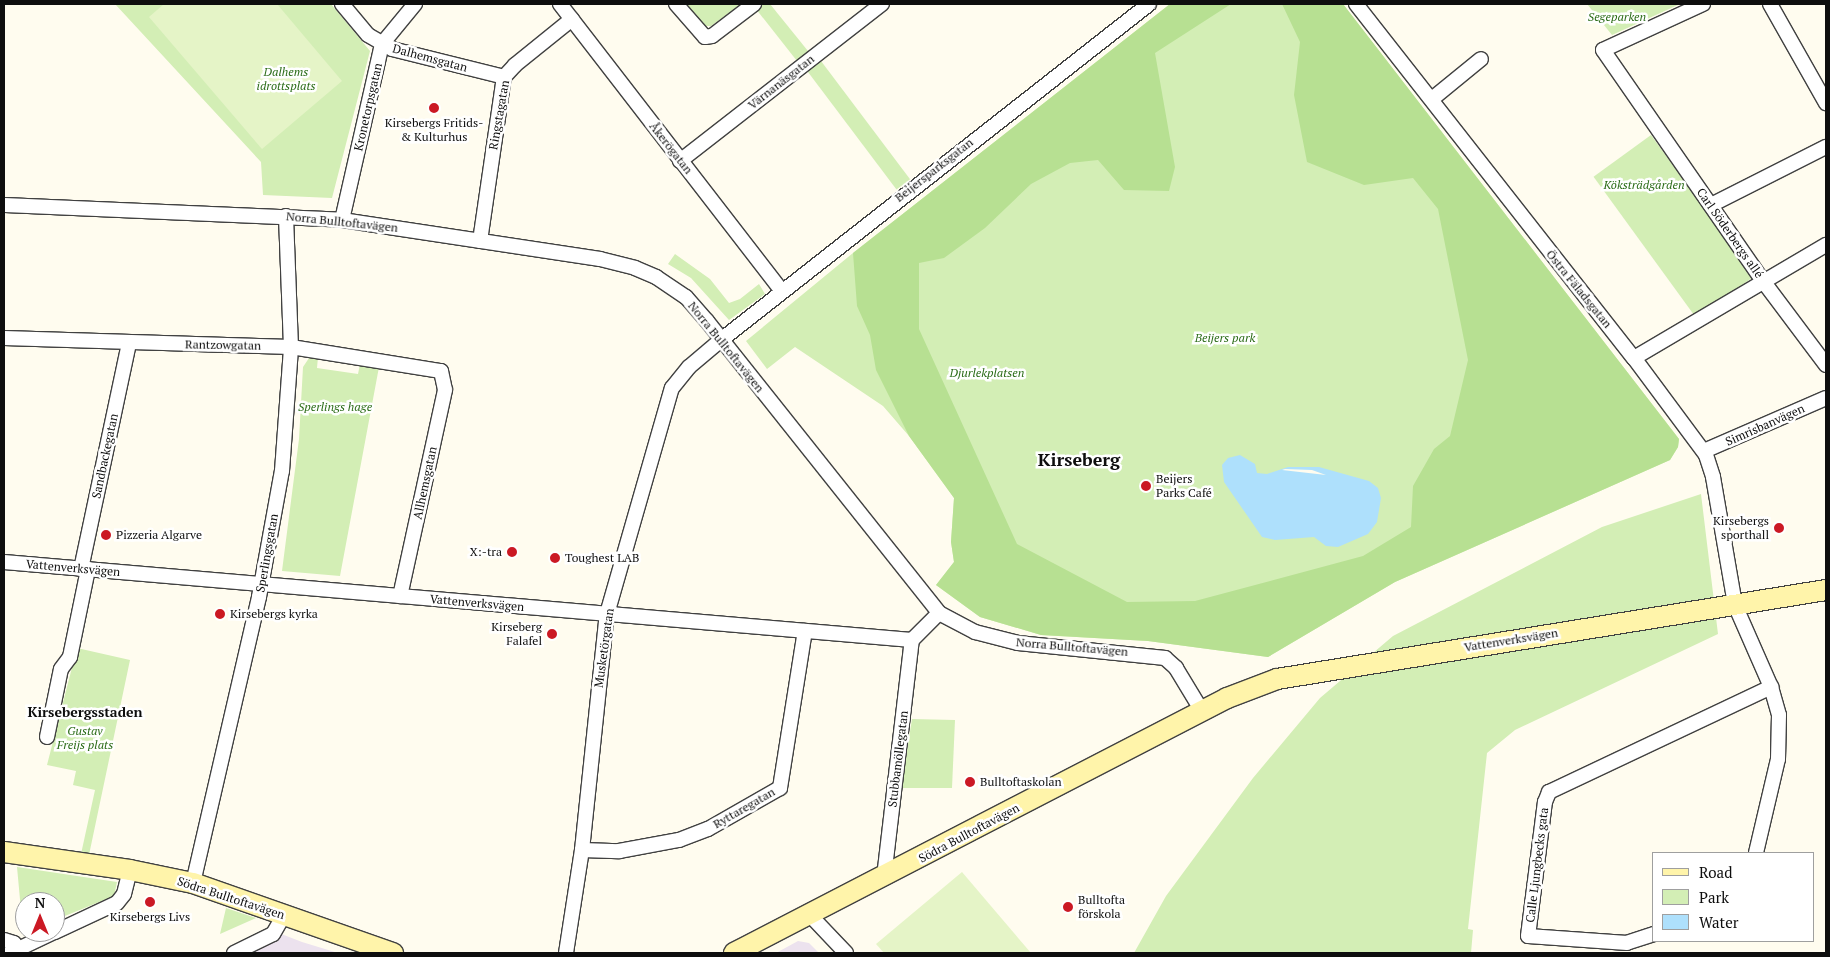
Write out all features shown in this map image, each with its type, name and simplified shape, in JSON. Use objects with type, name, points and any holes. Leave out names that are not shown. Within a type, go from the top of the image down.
[{"type":"street","name":"Dalhemsgatan","points":[[342,4],[368,35],[382,44],[504,78]]},
{"type":"street","name":"Kronetorpsgatan","points":[[342,220],[382,44],[415,4]]},
{"type":"street","name":"Åkerögatan","points":[[560,4],[782,291]]},
{"type":"street","points":[[676,4],[705,37],[712,36],[754,4]]},
{"type":"street","name":"Värnanäsgatan","points":[[680,161],[882,4]]},
{"type":"street","name":"Beijersparksgatan","points":[[721,340],[1149,4]]},
{"type":"street","name":"Östra Fäladsgatan","points":[[1356,4],[1634,358],[1704,451],[1713,477],[1735,605]]},
{"type":"street","name":"Carl Söderbergs allé","points":[[1703,4],[1603,50],[1763,281],[1826,365]]},
{"type":"street","points":[[1770,4],[1826,103]]},
{"type":"street","name":"Ringstagatan","points":[[480,241],[504,78],[515,65],[572,19]]},
{"type":"street","points":[[1432,99],[1481,59]]},
{"type":"street","points":[[1711,205],[1826,147]]},
{"type":"street","name":"Norra Bulltoftavägen","points":[[4,205],[286,216],[342,220],[600,259],[635,268],[656,277],[686,298],[939,613],[975,632],[1018,643],[1165,658],[1176,668],[1202,711]]},
{"type":"street","name":"Sperlingsgatan","points":[[193,883],[262,583],[282,471],[291,346],[286,216]]},
{"type":"street","points":[[1634,358],[1826,245]]},
{"type":"street","name":"Rantzowgatan","points":[[4,339],[291,346],[441,371]]},
{"type":"street","name":"Musketörgatan","points":[[566,953],[582,850],[607,614],[666,402],[678,379],[721,340]]},
{"type":"street","name":"Sandbackegatan","points":[[47,737],[61,669],[70,657],[85,569],[129,343]]},
{"type":"street","name":"Allhemsgatan","points":[[400,596],[445,390],[441,371]]},
{"type":"street","name":"Simrisbanvägen","points":[[1704,451],[1826,398]]},
{"type":"street","name":"Vattenverksvägen","points":[[4,562],[912,640]]},
{"type":"street","name":"Vattenverksvägen","points":[[1202,711],[1251,688],[1286,677],[1826,590]]},
{"type":"street","points":[[1735,605],[1778,707],[1779,743],[1756,852]]},
{"type":"street","points":[[912,640],[939,613]]},
{"type":"street","name":"Ryttaregatan","points":[[582,850],[619,851],[679,840],[708,829],[780,788],[805,631]]},
{"type":"street","name":"Stubbamöllegatan","points":[[884,877],[912,640]]},
{"type":"street","name":"Calle Ljungbecks gata","points":[[1652,935],[1627,943],[1528,936],[1544,802],[1550,792],[1771,687]]},
{"type":"street","name":"Södra Bulltoftavägen","points":[[734,953],[1202,711]]},
{"type":"street","name":"Södra Bulltoftavägen","points":[[4,852],[130,870],[193,883],[393,953]]},
{"type":"street","points":[[65,927],[117,903],[124,894],[130,870]]},
{"type":"street","points":[[809,914],[846,953]]},
{"type":"street","points":[[234,953],[273,934],[284,915]]},
{"type":"street","points":[[4,940],[14,943],[14,951],[33,942]]},
{"type":"shaded area","points":[[271,930],[302,942],[338,953],[223,953]]},
{"type":"shaded area","points":[[798,941],[809,943],[819,953],[776,953]]},
{"type":"green space","name":"Dalhems idrottsplats","points":[[115,4],[331,4],[370,51],[332,198],[263,195],[261,162]]},
{"type":"green space","points":[[164,4],[277,4],[342,81],[262,149],[149,17]]},
{"type":"green space","points":[[683,4],[741,4],[711,26],[700,26]]},
{"type":"green space","points":[[763,4],[770,4],[808,51],[797,61],[756,9]]},
{"type":"green space","name":"Beijers park","points":[[1170,4],[1343,4],[1679,439],[1678,447],[1670,460],[1395,582],[1268,657],[1148,641],[1041,635],[980,617],[936,585],[954,562],[951,542],[954,498],[909,436],[883,406],[795,347],[767,369],[746,341],[853,253]]},
{"type":"green space","points":[[1170,4],[1231,4],[1155,53],[1175,167],[1169,191],[1124,190],[1098,160],[1070,163],[1031,184],[985,228],[944,258],[919,263],[919,329],[1017,544],[1127,602],[1195,601],[1363,556],[1411,527],[1413,486],[1434,449],[1450,436],[1468,360],[1438,209],[1413,178],[1364,185],[1307,162],[1294,95],[1300,42],[1282,4],[1343,4],[1679,439],[1678,447],[1670,460],[1395,582],[1268,657],[1148,641],[1041,635],[980,617],[936,585],[954,562],[951,542],[954,498],[909,436],[876,370],[870,335],[857,306],[853,253]]},
{"type":"green space","name":"Segeparken","points":[[1587,4],[1680,4],[1612,35]]},
{"type":"green space","points":[[821,61],[910,179],[896,189],[807,71]]},
{"type":"green space","name":"Köksträdgården","points":[[1651,135],[1754,277],[1696,318],[1594,177]]},
{"type":"green space","points":[[675,254],[710,279],[729,303],[740,299],[759,284],[765,294],[729,320],[691,278],[668,264]]},
{"type":"green space","name":"Sperlings hage","points":[[318,357],[317,368],[358,374],[360,364],[379,367],[340,576],[282,571],[299,439],[303,367],[309,358]]},
{"type":"green space","points":[[1701,494],[1718,634],[1515,730],[1487,753],[1468,929],[1473,930],[1471,953],[1134,953],[1166,896],[1253,778],[1320,698],[1393,636],[1602,527]]},
{"type":"green space","name":"Gustav Freijs plats","points":[[77,648],[130,660],[89,855],[81,854],[95,790],[73,785],[76,771],[47,765]]},
{"type":"green space","points":[[912,719],[955,720],[952,788],[901,788]]},
{"type":"green space","points":[[17,867],[117,882],[114,896],[65,916],[65,892],[19,892]]},
{"type":"green space","points":[[962,872],[1031,953],[884,953],[876,944]]},
{"type":"green space","points":[[226,908],[256,918],[220,934]]},
{"type":"water","points":[[1240,455],[1255,464],[1257,473],[1267,474],[1288,467],[1319,467],[1369,481],[1378,488],[1381,498],[1377,522],[1368,534],[1338,547],[1326,546],[1314,537],[1275,540],[1262,537],[1224,482],[1222,465],[1228,458]]},
{"type":"pier","points":[[1282,470],[1312,470],[1326,475]]},
{"type":"place","name":"Kirsebergs Fritids- & Kulturhus","points":[[434,108]]},
{"type":"place","name":"Beijers Parks Café","points":[[1146,486]]},
{"type":"place","name":"Kirsebergs sporthall","points":[[1779,528]]},
{"type":"place","name":"Pizzeria Algarve","points":[[106,535]]},
{"type":"place","name":"X:-tra","points":[[512,552]]},
{"type":"place","name":"Toughest LAB","points":[[555,558]]},
{"type":"place","name":"Kirsebergs kyrka","points":[[220,614]]},
{"type":"place","name":"Kirseberg Falafel","points":[[552,634]]},
{"type":"place","name":"Bulltoftaskolan","points":[[970,782]]},
{"type":"place","name":"Kirsebergs Livs","points":[[150,902]]},
{"type":"place","name":"Bulltofta förskola","points":[[1068,907]]},
{"type":"district","name":"Kirseberg","points":[[1079,459]]},
{"type":"district","name":"Kirsebergsstaden","points":[[85,712]]},
{"type":"park label","name":"Djurlekplatsen","points":[[987,373]]}]
